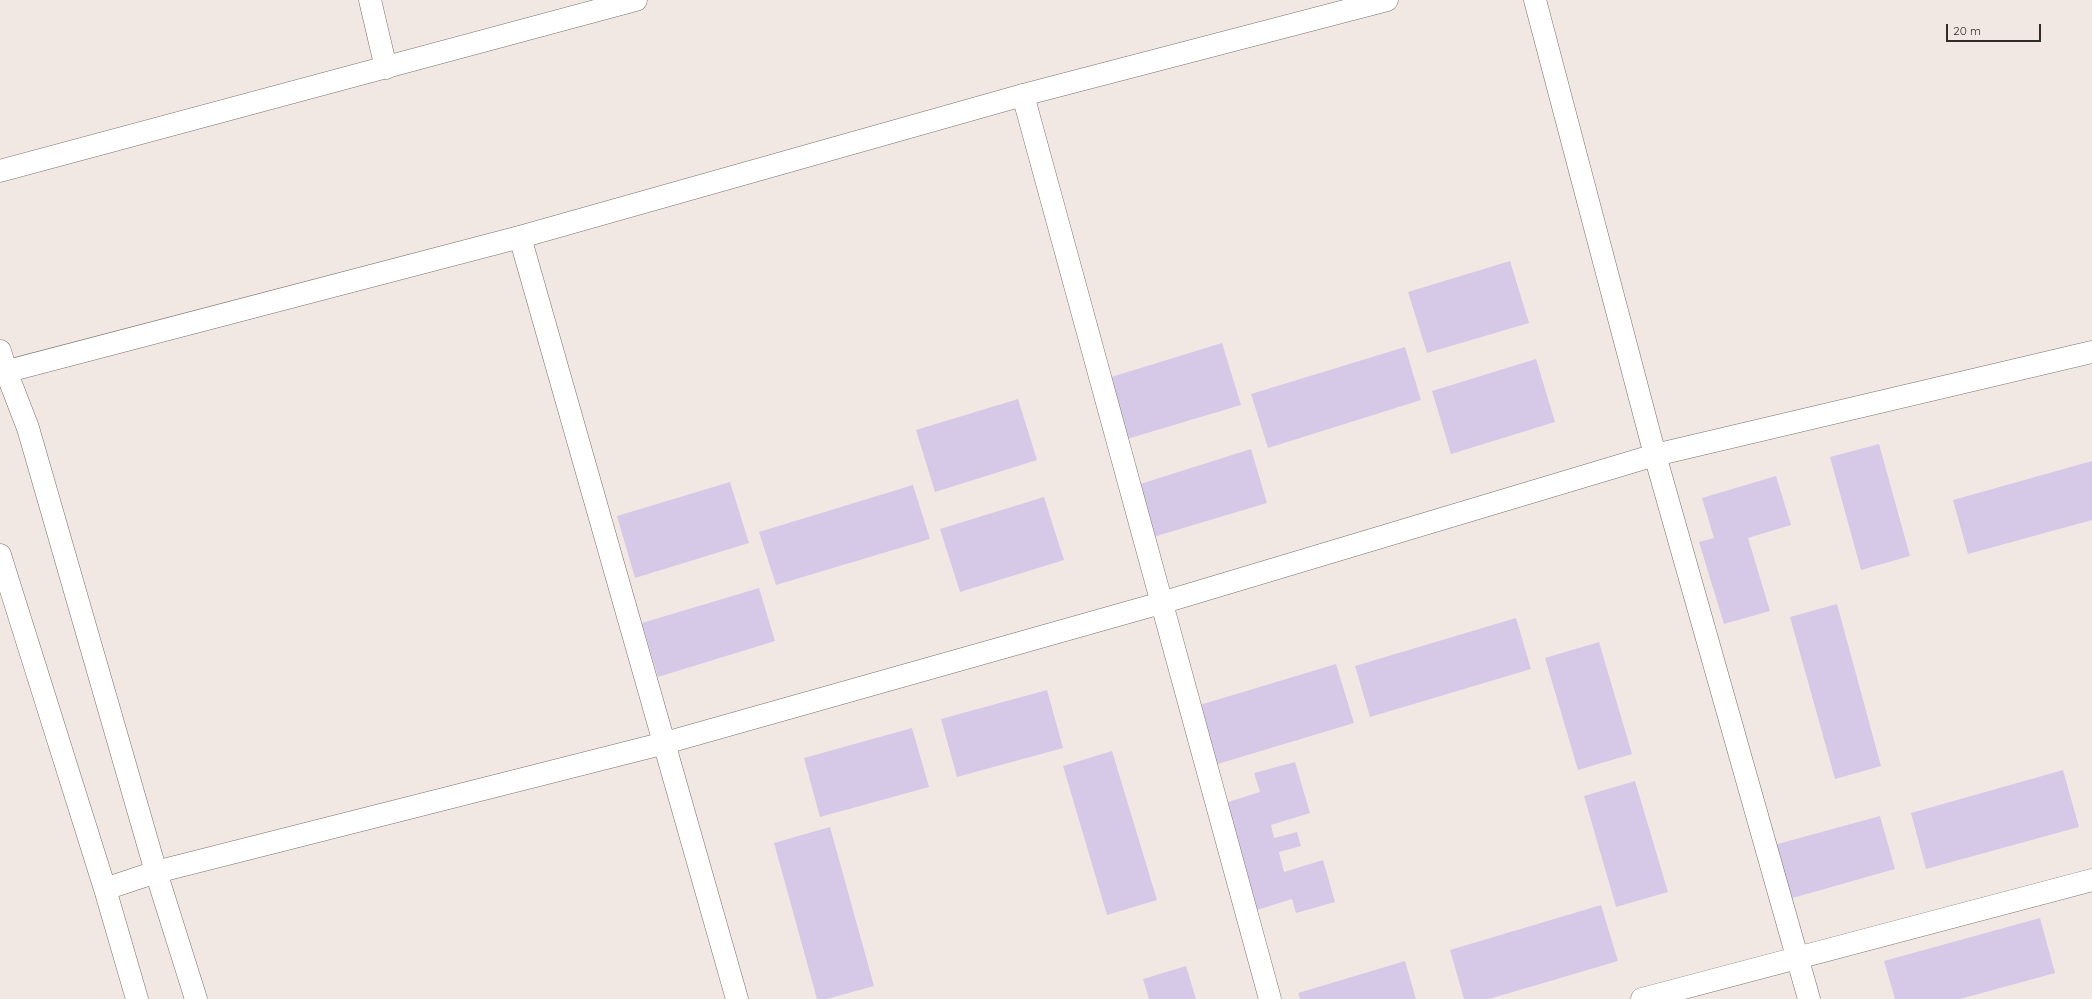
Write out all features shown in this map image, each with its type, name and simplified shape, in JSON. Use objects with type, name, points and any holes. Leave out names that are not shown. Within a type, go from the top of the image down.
[{"type":"main road","points":[[370,0],[386,68]]},
{"type":"main road","points":[[0,172],[636,0]]},
{"type":"main road","points":[[196,999],[156,872],[30,436],[2,365],[520,237],[1023,95],[1387,0]]},
{"type":"main road","points":[[1535,0],[1655,454],[1809,999]]},
{"type":"main road","points":[[1023,95],[1270,999]]},
{"type":"main road","points":[[520,237],[737,999]]},
{"type":"main road","points":[[105,889],[156,872],[665,743],[1161,603],[1655,454],[2092,352]]},
{"type":"main road","points":[[0,555],[105,889],[137,999]]},
{"type":"main road","points":[[1642,999],[2092,880]]},
{"type":"building","points":[[1510,261],[1529,323],[1427,353],[1408,292]]},
{"type":"building","points":[[1222,343],[1241,405],[1127,439],[1108,378]]},
{"type":"building","points":[[1405,347],[1421,400],[1268,448],[1251,394]]},
{"type":"building","points":[[1536,359],[1555,422],[1451,454],[1432,391]]},
{"type":"building","points":[[1018,399],[1037,460],[935,492],[916,430]]},
{"type":"building","points":[[1879,444],[1910,556],[1861,570],[1830,457]]},
{"type":"building","points":[[1251,449],[1267,503],[1150,538],[1134,486]]},
{"type":"building","points":[[2092,461],[2092,520],[1968,554],[1953,500]]},
{"type":"building","points":[[1776,476],[1791,525],[1748,538],[1770,611],[1724,624],[1699,542],[1714,538],[1702,498]]},
{"type":"building","points":[[730,482],[749,543],[635,578],[617,516]]},
{"type":"building","points":[[913,485],[930,539],[776,585],[759,532]]},
{"type":"building","points":[[1044,497],[1064,560],[960,592],[940,529]]},
{"type":"building","points":[[759,588],[775,641],[658,677],[642,623]]},
{"type":"building","points":[[1837,604],[1881,766],[1835,779],[1790,617]]},
{"type":"building","points":[[1516,618],[1531,669],[1370,717],[1355,666]]},
{"type":"building","points":[[1599,642],[1632,754],[1578,770],[1545,658]]},
{"type":"building","points":[[1336,664],[1354,723],[1211,766],[1193,707]]},
{"type":"building","points":[[1047,690],[1063,748],[957,777],[941,719]]},
{"type":"building","points":[[912,728],[929,787],[820,817],[804,758]]},
{"type":"building","points":[[1112,751],[1157,900],[1107,915],[1063,766]]},
{"type":"building","points":[[1295,762],[1310,813],[1271,825],[1274,838],[1297,832],[1301,846],[1279,852],[1284,872],[1323,860],[1335,902],[1296,913],[1292,899],[1257,910],[1225,803],[1260,792],[1254,773]]},
{"type":"building","points":[[2063,770],[2079,827],[1926,869],[1911,813]]},
{"type":"building","points":[[1635,781],[1668,892],[1616,907],[1584,796]]},
{"type":"building","points":[[1880,816],[1895,869],[1789,899],[1774,845]]},
{"type":"building","points":[[830,827],[874,986],[827,999],[817,999],[774,843]]},
{"type":"building","points":[[1601,905],[1618,961],[1489,999],[1464,999],[1450,950]]},
{"type":"building","points":[[2040,918],[2055,973],[1960,999],[1895,999],[1884,961]]},
{"type":"building","points":[[1405,961],[1416,999],[1300,999],[1298,993]]},
{"type":"building","points":[[1186,966],[1196,999],[1149,999],[1143,979]]}]
